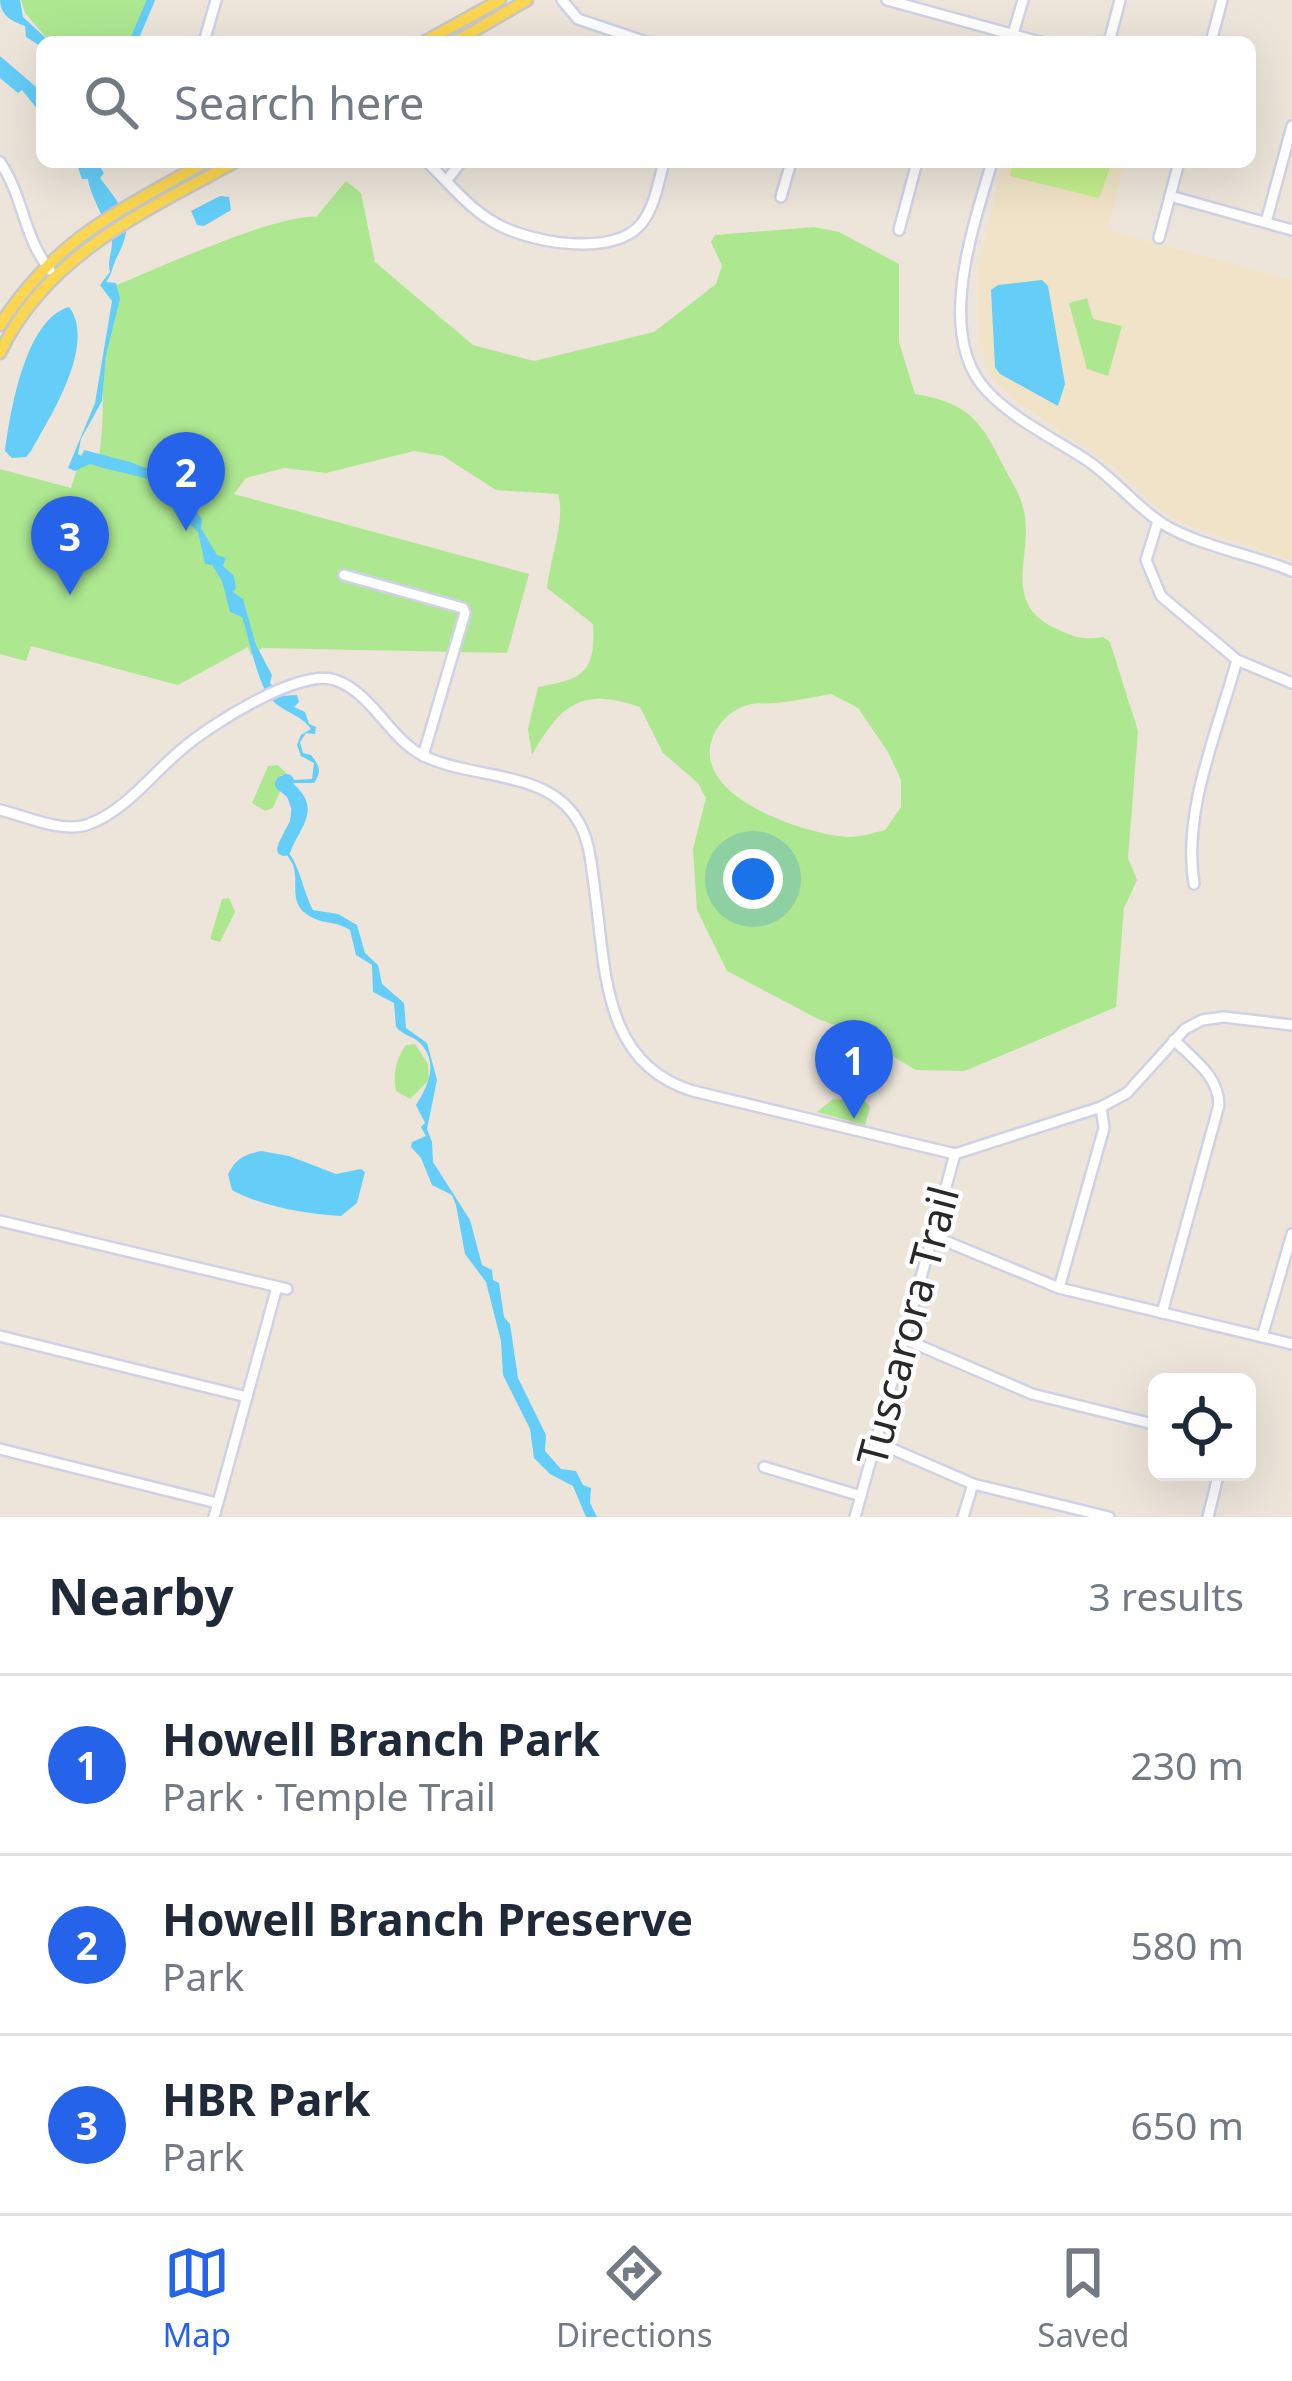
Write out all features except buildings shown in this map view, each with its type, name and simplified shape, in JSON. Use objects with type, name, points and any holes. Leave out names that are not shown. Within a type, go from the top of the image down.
[{"type":"main road","points":[[435,36],[500,0]]},
{"type":"main road","points":[[465,36],[527,0]]},
{"type":"main road","points":[[0,353],[50,269],[103,237],[196,168]]},
{"type":"main road","points":[[0,325],[94,225],[127,215],[224,168]]},
{"type":"street","points":[[206,36],[216,0]]},
{"type":"street","points":[[562,0],[578,19],[623,36]]},
{"type":"street","points":[[887,0],[924,5],[1020,36]]},
{"type":"street","points":[[1013,34],[1023,0]]},
{"type":"street","points":[[1111,36],[1120,0]]},
{"type":"street","points":[[1213,36],[1222,0]]},
{"type":"street","points":[[1266,222],[1292,126]]},
{"type":"street","points":[[0,161],[50,269]]},
{"type":"street","points":[[433,168],[483,217],[502,228],[548,241],[597,243],[624,240],[642,223],[662,168]]},
{"type":"street","points":[[446,180],[456,168]]},
{"type":"street","points":[[781,196],[789,168]]},
{"type":"street","points":[[898,230],[915,168]]},
{"type":"street","points":[[990,168],[964,258],[962,330],[969,361],[983,388],[1103,470],[1158,521],[1292,572]]},
{"type":"street","points":[[1159,238],[1177,168]]},
{"type":"street","points":[[1170,196],[1292,230]]},
{"type":"street","points":[[1158,521],[1146,560],[1161,596],[1237,660],[1292,682]]},
{"type":"street","points":[[344,575],[463,608],[423,756]]},
{"type":"street","points":[[1194,884],[1191,867],[1197,805],[1237,660]]},
{"type":"street","points":[[0,810],[65,826],[85,826],[122,804],[202,733],[310,678],[338,681],[423,756],[536,788],[555,796],[572,812],[589,852],[617,1022],[633,1053],[657,1076],[693,1091],[955,1154]]},
{"type":"street","name":"Tuscarora Trail","points":[[855,1517],[955,1154],[1101,1107],[1127,1093],[1174,1040],[1202,1020],[1224,1017],[1292,1025]]},
{"type":"street","points":[[1162,1312],[1219,1105],[1218,1088],[1210,1075],[1174,1040]]},
{"type":"street","points":[[1059,1288],[1104,1128],[1101,1107]]},
{"type":"street","points":[[0,1221],[282,1288],[214,1517]]},
{"type":"street","points":[[1262,1337],[1292,1234]]},
{"type":"street","points":[[933,1236],[1059,1288],[1292,1344]]},
{"type":"street","points":[[0,1336],[247,1396]]},
{"type":"street","points":[[904,1339],[1032,1394],[1148,1423]]},
{"type":"street","points":[[876,1442],[973,1484],[1071,1513],[1109,1517]]},
{"type":"street","points":[[0,1449],[218,1503]]},
{"type":"street","points":[[764,1467],[860,1496]]},
{"type":"street","points":[[1208,1517],[1217,1481]]},
{"type":"street","points":[[963,1517],[973,1484]]},
{"type":"shaded area","points":[[1002,168],[1124,168],[1107,230],[1292,280],[1292,561],[1171,519],[1116,469],[1017,401],[993,379],[979,344],[977,273]]},
{"type":"green space","points":[[21,0],[150,0],[135,36],[45,36],[25,13]]},
{"type":"green space","points":[[1012,168],[1110,168],[1099,198],[1010,176]]},
{"type":"green space","points":[[346,181],[361,193],[375,262],[473,345],[534,361],[654,332],[716,284],[722,266],[711,242],[715,235],[814,227],[839,232],[899,264],[899,342],[915,394],[960,408],[987,436],[1023,507],[1023,576],[1029,606],[1040,619],[1065,633],[1110,642],[1138,731],[1128,858],[1137,880],[1124,908],[1116,1007],[965,1071],[916,1070],[846,1029],[727,971],[697,910],[693,849],[706,798],[698,783],[663,753],[640,707],[603,699],[576,704],[553,723],[532,755],[528,729],[538,687],[575,677],[592,655],[593,624],[547,588],[559,527],[558,494],[496,490],[443,456],[414,451],[326,473],[284,468],[246,478],[234,494],[529,574],[507,653],[262,648],[251,655],[248,647],[178,685],[31,646],[26,661],[0,654],[0,469],[71,488],[82,453],[99,457],[103,366],[113,310],[110,288],[245,233],[316,217]],"holes":[[[831,694],[858,708],[901,780],[901,807],[885,830],[849,837],[805,828],[754,807],[732,793],[717,775],[710,756],[714,734],[738,709]]]},
{"type":"green space","points":[[1087,298],[1093,319],[1122,326],[1108,376],[1087,369],[1069,303]]},
{"type":"green space","points":[[278,765],[288,775],[281,775],[273,808],[265,811],[252,803],[268,766]]},
{"type":"green space","points":[[229,898],[235,912],[220,942],[210,939],[222,899]]},
{"type":"green space","points":[[415,1044],[428,1064],[429,1080],[410,1099],[396,1091],[395,1073],[406,1045]]},
{"type":"green space","points":[[833,1099],[865,1101],[870,1107],[865,1125],[817,1112]]},
{"type":"water","points":[[0,0],[20,0],[23,17],[44,36],[36,36],[36,43],[26,37],[25,26],[2,10]]},
{"type":"water","points":[[0,56],[36,87],[36,108],[22,90],[18,93],[0,78]]},
{"type":"water","points":[[78,168],[101,168],[100,178],[125,216],[126,234],[106,282],[116,283],[120,299],[106,355],[102,401],[78,454],[82,456],[84,450],[130,462],[188,484],[186,499],[202,519],[201,528],[217,555],[226,558],[223,566],[234,576],[233,592],[243,599],[256,645],[272,675],[270,683],[280,696],[297,695],[299,702],[294,707],[305,712],[309,724],[316,727],[315,734],[306,733],[300,742],[303,753],[311,755],[318,766],[314,783],[285,783],[288,787],[283,790],[277,783],[285,775],[291,780],[312,779],[314,763],[301,756],[297,745],[301,735],[311,729],[268,694],[242,617],[230,612],[222,581],[212,565],[205,564],[198,532],[186,520],[188,508],[180,501],[180,491],[90,464],[75,471],[68,468],[95,403],[112,301],[100,285],[110,272],[111,236],[88,179],[82,179]]},
{"type":"water","points":[[220,196],[229,197],[231,210],[204,226],[197,225],[191,211]]},
{"type":"water","points":[[1042,280],[1048,286],[1065,384],[1058,406],[995,367],[991,290]]},
{"type":"water","points":[[69,307],[78,340],[68,380],[31,451],[26,457],[12,458],[5,451],[22,369],[41,329]]},
{"type":"water","points":[[289,834],[293,836],[286,849],[313,910],[338,914],[357,925],[365,953],[378,965],[382,984],[404,1003],[406,1028],[427,1043],[437,1080],[427,1129],[433,1162],[470,1220],[482,1265],[492,1270],[493,1280],[499,1283],[518,1378],[546,1435],[545,1451],[561,1469],[576,1471],[583,1485],[591,1488],[590,1503],[597,1517],[586,1517],[573,1486],[550,1474],[534,1458],[530,1429],[503,1375],[501,1341],[486,1282],[465,1254],[456,1205],[452,1195],[432,1185],[411,1147],[426,1136],[416,1105],[430,1075],[426,1051],[396,1027],[394,1003],[373,992],[372,965],[356,955],[350,930],[313,918],[299,907],[295,872],[283,849]]},
{"type":"water","points":[[261,1151],[336,1174],[361,1169],[365,1172],[357,1203],[341,1216],[328,1215],[271,1205],[232,1190],[228,1174],[234,1164]]},
{"type":"waterway","points":[[136,36],[151,0]]},
{"type":"waterway","points":[[284,849],[301,808],[282,784],[287,781]]},
{"type":"waterway","points":[[286,789],[293,809],[290,835]]},
{"type":"place","name":"Howell Branch Preserve","points":[[186,531]]},
{"type":"place","name":"HBR Park","points":[[70,595]]},
{"type":"place","name":"Howell Branch Park","points":[[854,1119]]}]
